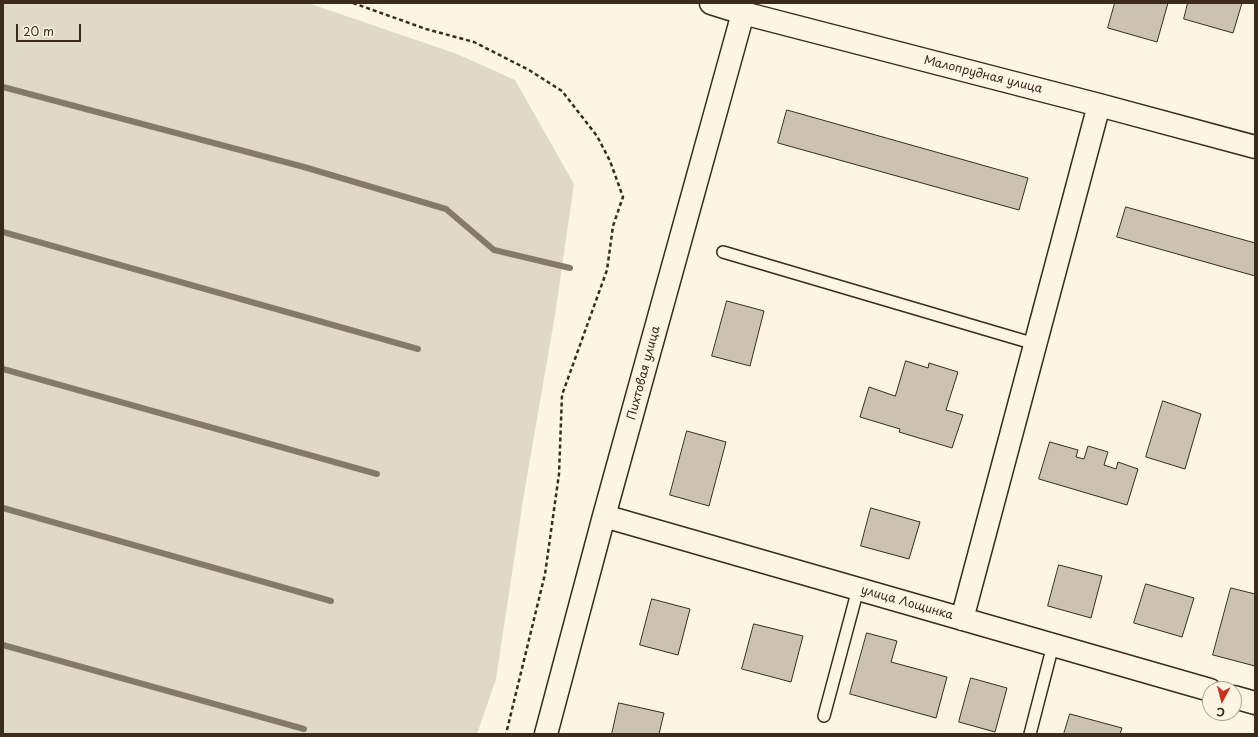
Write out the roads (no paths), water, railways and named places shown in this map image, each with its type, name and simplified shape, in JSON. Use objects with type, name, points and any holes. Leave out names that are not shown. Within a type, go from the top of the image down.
[{"type":"street","name":"Малопрудная улица","points":[[712,3],[743,13],[1255,147]]},
{"type":"street","name":"Пихтовая улица","points":[[546,734],[604,516],[743,13]]},
{"type":"street","points":[[962,619],[1099,105]]},
{"type":"street","name":"улица Лощинка","points":[[604,516],[1202,688]]},
{"type":"street","points":[[1242,699],[1255,703]]},
{"type":"lane","points":[[723,252],[1035,344]]},
{"type":"lane","points":[[824,716],[858,589]]},
{"type":"lane","points":[[1030,734],[1052,645]]},
{"type":"waterway","points":[[3,87],[304,167],[446,209],[494,250],[570,268]]},
{"type":"waterway","points":[[3,232],[418,349]]},
{"type":"waterway","points":[[3,369],[377,474]]},
{"type":"waterway","points":[[3,508],[331,601]]},
{"type":"waterway","points":[[3,645],[304,729]]}]
